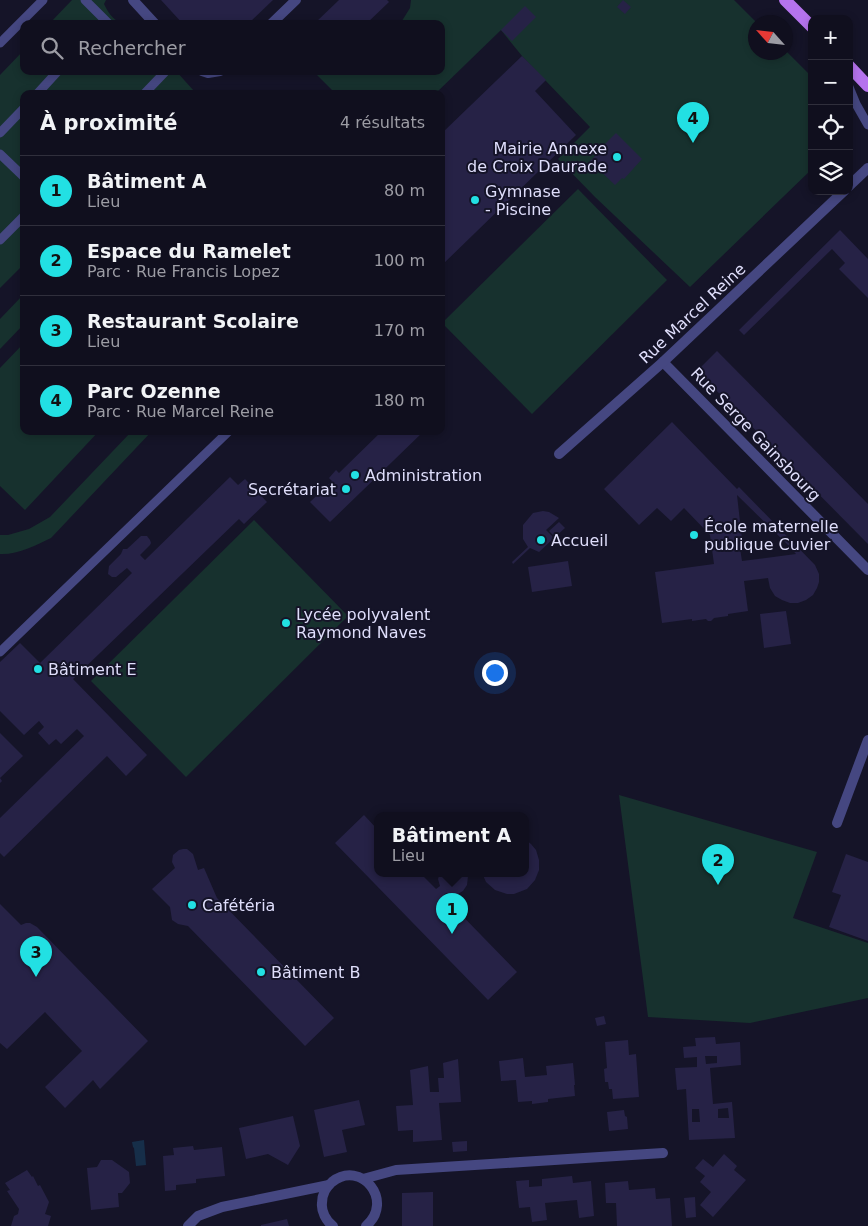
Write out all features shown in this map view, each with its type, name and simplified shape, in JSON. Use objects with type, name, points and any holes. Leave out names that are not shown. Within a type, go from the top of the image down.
[{"type":"main road","points":[[785,0],[808,23]]},
{"type":"main road","points":[[853,70],[868,86]]},
{"type":"street","points":[[133,0],[151,20]]},
{"type":"street","points":[[275,20],[296,0]]},
{"type":"street","points":[[853,182],[868,168]]},
{"type":"street","name":"Rue Marcel Reine","points":[[559,454],[664,362],[840,195]]},
{"type":"street","name":"Rue Serge Gainsbourg","points":[[664,362],[868,570]]},
{"type":"street","points":[[837,823],[868,740]]},
{"type":"street","points":[[363,1179],[396,1170],[664,1153]]},
{"type":"street","points":[[333,1226],[329,1224],[324,1215],[323,1194],[336,1179],[354,1176],[363,1179],[371,1186],[376,1195],[378,1206],[375,1216],[366,1226]]},
{"type":"street","points":[[188,1226],[198,1216],[222,1207],[329,1185]]},
{"type":"lane","points":[[23,20],[43,0]]},
{"type":"lane","points":[[85,0],[107,20]]},
{"type":"lane","points":[[0,43],[20,23]]},
{"type":"lane","points":[[47,75],[51,79]]},
{"type":"lane","points":[[41,90],[54,75]]},
{"type":"lane","points":[[148,90],[162,75]]},
{"type":"lane","points":[[853,97],[868,125]]},
{"type":"lane","points":[[0,133],[20,112]]},
{"type":"lane","points":[[0,154],[20,173]]},
{"type":"lane","points":[[0,240],[20,220]]},
{"type":"lane","points":[[0,652],[225,435]]},
{"type":"green space","points":[[72,0],[106,0],[104,4],[117,20],[53,20]]},
{"type":"green space","points":[[411,0],[734,0],[749,15],[748,60],[793,60],[793,58],[808,73],[808,173],[690,287],[595,197],[558,159],[590,127],[522,56],[501,30],[439,90],[332,90],[317,75],[445,75],[445,20],[402,20],[410,8]]},
{"type":"green space","points":[[20,54],[20,75],[180,75],[193,90],[20,90],[20,268],[0,288],[0,75]]},
{"type":"green space","points":[[578,189],[667,280],[532,414],[445,326],[445,320]]},
{"type":"green space","points":[[20,298],[20,328],[0,349],[0,319]]},
{"type":"green space","points":[[20,347],[20,435],[95,435],[25,510],[0,486],[0,368]]},
{"type":"green space","points":[[128,435],[148,435],[51,538],[20,551],[0,554],[0,535],[8,535],[29,529],[50,517]]},
{"type":"green space","points":[[254,520],[348,616],[186,777],[91,681]]},
{"type":"green space","points":[[619,795],[817,852],[793,918],[868,943],[868,998],[750,1023],[648,1017]]},
{"type":"water","points":[[144,1140],[146,1165],[136,1166],[132,1142]]},
{"type":"building","points":[[161,0],[273,0],[252,20],[179,20]]},
{"type":"building","points":[[339,0],[387,0],[389,2],[370,20],[318,20]]},
{"type":"building","points":[[623,0],[631,7],[625,14],[617,7]]},
{"type":"building","points":[[525,6],[536,17],[512,41],[501,30]]},
{"type":"building","name":"Gymnase - Piscine","points":[[522,56],[546,80],[535,91],[576,135],[445,262],[445,130]]},
{"type":"building","name":"Mairie Annexe de Croix Daurade","points":[[616,133],[642,159],[624,179],[622,178],[615,185],[590,161]]},
{"type":"building","points":[[840,230],[868,259],[868,298],[839,269],[845,263],[832,249],[744,335],[739,330]]},
{"type":"building","points":[[717,351],[868,504],[868,544],[697,371]]},
{"type":"building","points":[[672,422],[815,565],[819,574],[817,588],[813,595],[806,600],[790,603],[775,596],[770,588],[768,578],[744,581],[748,611],[728,614],[728,616],[714,618],[711,621],[706,619],[692,621],[692,619],[662,623],[655,572],[714,564],[710,535],[684,508],[671,521],[657,508],[639,525],[604,489]],"holes":[[[737,495],[796,554],[742,561],[740,548],[743,548]]]},
{"type":"building","name":"Administration","points":[[378,435],[420,435],[330,522],[310,502],[332,481],[329,478],[336,470],[339,473]]},
{"type":"building","name":"Bâtiment E","points":[[230,477],[238,485],[245,479],[267,502],[244,524],[239,519],[73,679],[147,755],[126,776],[107,756],[4,857],[0,853],[0,818],[84,736],[77,729],[61,744],[56,739],[49,745],[38,733],[44,727],[39,721],[24,735],[0,711],[0,662],[20,643],[40,663],[132,573],[127,568],[116,577],[108,574],[109,566],[121,554],[123,549],[127,549],[141,536],[147,536],[151,543],[140,555],[145,560]]},
{"type":"building","name":"Accueil","points":[[543,511],[559,518],[546,530],[554,538],[539,552],[530,548],[513,564],[512,562],[528,547],[523,539],[523,525],[533,513]]},
{"type":"building","points":[[559,522],[565,528],[555,537],[549,531]]},
{"type":"building","points":[[568,561],[572,586],[532,592],[528,567]]},
{"type":"building","points":[[786,611],[791,644],[764,648],[760,614]]},
{"type":"building","points":[[0,733],[23,756],[0,778]]},
{"type":"building","points":[[364,815],[374,826],[374,877],[424,877],[436,889],[440,886],[439,877],[468,877],[467,885],[463,891],[456,895],[446,893],[443,896],[517,972],[488,1000],[335,843]]},
{"type":"building","points":[[529,842],[536,850],[539,870],[535,880],[527,889],[514,894],[507,894],[495,890],[486,882],[484,877],[529,877]]},
{"type":"building","name":"Bâtiment B","points":[[183,849],[187,849],[193,854],[198,870],[204,868],[217,898],[334,1018],[305,1046],[188,926],[178,924],[172,920],[170,907],[152,889],[175,868],[172,862],[173,855]]},
{"type":"building","points":[[846,854],[868,862],[868,941],[829,927],[841,895],[832,892]]},
{"type":"building","points":[[0,904],[21,925],[30,923],[37,927],[148,1041],[100,1089],[93,1080],[65,1108],[45,1087],[82,1051],[45,1012],[7,1049],[0,1043]]},
{"type":"building","points":[[604,1016],[606,1024],[597,1026],[595,1018]]},
{"type":"building","points":[[715,1037],[716,1044],[740,1042],[741,1065],[710,1068],[713,1104],[732,1102],[735,1138],[689,1140],[686,1089],[677,1090],[675,1068],[697,1067],[697,1057],[684,1058],[683,1047],[696,1046],[695,1038]],"holes":[[[705,1056],[717,1056],[717,1063],[706,1064]],[[728,1108],[729,1118],[718,1118],[718,1109]],[[692,1109],[699,1109],[700,1122],[692,1122]]]},
{"type":"building","points":[[628,1040],[629,1055],[636,1054],[639,1097],[613,1099],[612,1089],[609,1089],[608,1082],[605,1082],[604,1069],[607,1068],[605,1042]]},
{"type":"building","points":[[523,1058],[525,1077],[547,1075],[546,1066],[573,1063],[575,1096],[548,1099],[548,1102],[532,1104],[532,1101],[518,1102],[516,1080],[501,1081],[499,1061]]},
{"type":"building","points":[[458,1059],[461,1102],[439,1103],[442,1140],[413,1142],[413,1130],[398,1131],[396,1106],[413,1105],[410,1070],[428,1066],[430,1092],[439,1092],[438,1078],[444,1078],[443,1063]]},
{"type":"building","points":[[359,1100],[365,1125],[342,1130],[347,1152],[324,1157],[314,1110]]},
{"type":"building","points":[[624,1110],[628,1129],[609,1131],[607,1112]]},
{"type":"building","points":[[293,1116],[300,1146],[288,1165],[268,1154],[246,1159],[239,1128]]},
{"type":"building","points":[[467,1141],[467,1151],[453,1152],[452,1142]]},
{"type":"building","points":[[193,1146],[194,1150],[222,1147],[225,1176],[196,1179],[196,1183],[176,1185],[176,1190],[165,1191],[163,1156],[174,1155],[173,1148]]},
{"type":"building","points":[[724,1154],[737,1166],[734,1170],[746,1180],[713,1217],[700,1205],[711,1192],[700,1182],[705,1176],[695,1168],[703,1159],[713,1167]]},
{"type":"building","points":[[101,1160],[112,1160],[129,1172],[130,1183],[122,1193],[118,1193],[119,1207],[91,1210],[87,1168],[97,1167]]},
{"type":"building","points":[[27,1170],[33,1176],[38,1186],[40,1185],[49,1202],[45,1214],[51,1216],[48,1226],[11,1226],[14,1216],[18,1214],[19,1209],[7,1191],[10,1190],[5,1183]]},
{"type":"building","points":[[572,1176],[573,1183],[591,1181],[594,1216],[579,1218],[577,1200],[545,1203],[547,1220],[532,1222],[530,1207],[519,1208],[516,1181],[529,1180],[529,1187],[542,1186],[542,1179]]},
{"type":"building","points":[[628,1181],[629,1190],[655,1188],[656,1199],[670,1198],[672,1226],[617,1226],[616,1203],[606,1203],[605,1183]]},
{"type":"building","points":[[433,1192],[433,1226],[402,1226],[402,1193]]},
{"type":"building","points":[[695,1197],[696,1217],[686,1218],[684,1198]]},
{"type":"building","points":[[287,1219],[289,1226],[261,1226],[261,1225]]},
{"type":"place","name":"Parc Ozenne","points":[[693,143]]},
{"type":"place","name":"Mairie Annexe de Croix Daurade","points":[[617,157]]},
{"type":"place","name":"Gymnase - Piscine","points":[[475,200]]},
{"type":"place","name":"Administration","points":[[355,475]]},
{"type":"place","name":"Secrétariat","points":[[346,489]]},
{"type":"place","name":"École maternelle publique Cuvier","points":[[694,535]]},
{"type":"place","name":"Accueil","points":[[541,540]]},
{"type":"place","name":"Lycée polyvalent Raymond Naves","points":[[286,623]]},
{"type":"place","name":"Bâtiment E","points":[[38,669]]},
{"type":"place","name":"Espace du Ramelet","points":[[718,885]]},
{"type":"place","name":"Cafétéria","points":[[192,905]]},
{"type":"place","name":"Bâtiment A","points":[[452,934]]},
{"type":"place","name":"Bâtiment B","points":[[261,972]]},
{"type":"place","name":"Restaurant Scolaire","points":[[36,977]]}]
